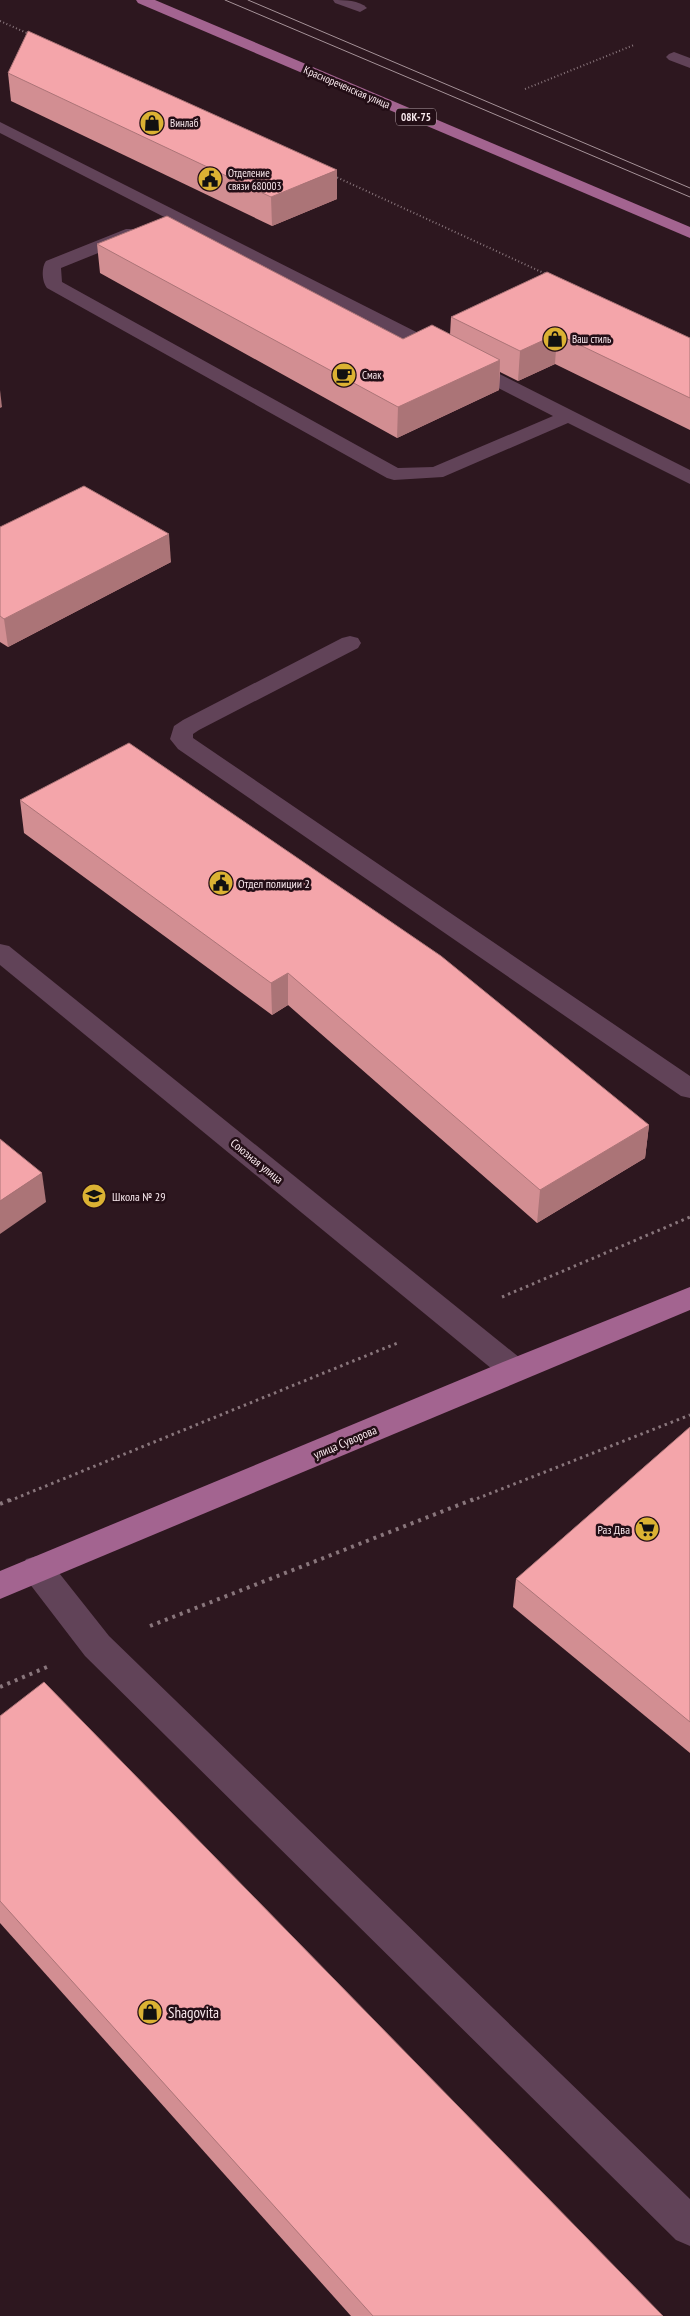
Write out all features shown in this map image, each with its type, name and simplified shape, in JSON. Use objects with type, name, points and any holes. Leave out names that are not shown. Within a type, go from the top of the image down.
[{"type":"main road","name":"Краснореченская улица","points":[[143,0],[690,233]]},
{"type":"main road","name":"улица Суворова","points":[[0,1586],[690,1298]]},
{"type":"street","points":[[340,0],[360,8]]},
{"type":"street","points":[[674,57],[690,63]]},
{"type":"street","points":[[0,127],[690,478]]},
{"type":"street","points":[[175,216],[52,265],[53,284],[394,474],[436,473],[568,416]]},
{"type":"street","points":[[350,644],[191,725],[182,731],[181,738],[186,744],[690,1089]]},
{"type":"street","name":"Союзная улица","points":[[0,952],[514,1370]]},
{"type":"street","points":[[37,1569],[98,1646],[690,2226]]},
{"type":"path","points":[[0,21],[36,37]]},
{"type":"path","points":[[525,89],[635,44]]},
{"type":"path","points":[[332,174],[556,278]]},
{"type":"path","points":[[538,1281],[690,1217]]},
{"type":"path","points":[[0,1504],[387,1347]]},
{"type":"path","points":[[0,1687],[98,1646],[690,1415]]},
{"type":"building","points":[[28,31],[337,170],[271,197],[8,73]]},
{"type":"building","points":[[167,216],[403,339],[432,325],[500,360],[398,407],[97,244]]},
{"type":"building","points":[[547,272],[690,338],[690,398],[557,334],[520,351],[451,317]]},
{"type":"building","points":[[84,486],[169,534],[4,619],[0,616],[0,527]]},
{"type":"building","points":[[129,743],[441,956],[649,1125],[540,1190],[288,973],[271,983],[20,800]]},
{"type":"building","points":[[0,1139],[42,1173],[0,1201]]},
{"type":"building","points":[[690,1427],[690,1722],[516,1579]]},
{"type":"building","points":[[44,1682],[663,2316],[373,2316],[0,1901],[0,1716]]},
{"type":"tram line","points":[[225,0],[690,197]]},
{"type":"tram line","points":[[248,0],[690,188]]},
{"type":"place","name":"Винлаб","points":[[152,123]]},
{"type":"place","name":"Отделение связи 680003","points":[[210,179]]},
{"type":"place","name":"Ваш стиль","points":[[555,339]]},
{"type":"place","name":"Смак","points":[[344,375]]},
{"type":"place","name":"Отдел полиции 2","points":[[221,883]]},
{"type":"place","name":"Школа № 29","points":[[94,1196]]},
{"type":"place","name":"Раз Два","points":[[647,1529]]},
{"type":"place","name":"Shagovita","points":[[150,2012]]}]
